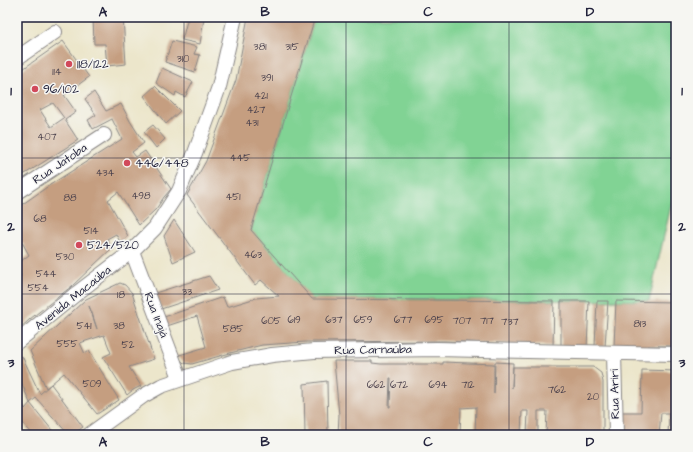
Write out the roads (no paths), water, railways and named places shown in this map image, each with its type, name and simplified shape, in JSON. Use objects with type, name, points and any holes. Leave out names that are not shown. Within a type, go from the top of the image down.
[{"type":"street","name":"Avenida Macaúba","points":[[17,342],[76,293],[132,251],[155,228],[179,191],[195,153],[219,87],[235,17]]},
{"type":"street","points":[[17,58],[55,32]]},
{"type":"street","name":"Rua Jatoba","points":[[17,192],[104,135]]},
{"type":"street","name":"Rua Inajá","points":[[132,251],[180,378]]},
{"type":"street","name":"Rua Carnaúba","points":[[89,435],[143,396],[161,386],[180,378],[232,362],[272,355],[314,351],[437,349],[676,354]]},
{"type":"street","name":"Rua Ariri","points":[[614,353],[616,435]]},
{"type":"place","name":"118/122","points":[[69,64]]},
{"type":"place","name":"96/102","points":[[35,89]]},
{"type":"place","name":"446/448","points":[[127,163]]},
{"type":"place","name":"524/520","points":[[79,245]]}]
